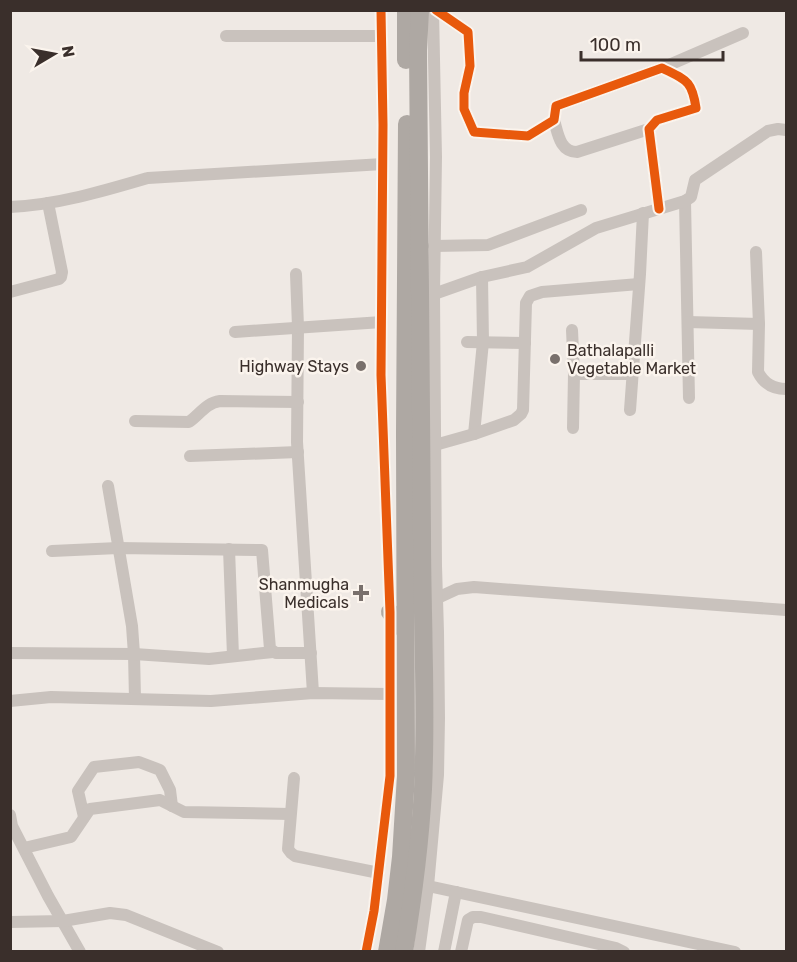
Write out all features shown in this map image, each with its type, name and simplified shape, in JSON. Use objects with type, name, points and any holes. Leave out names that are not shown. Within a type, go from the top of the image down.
[{"type":"highway","points":[[387,951],[401,857],[406,775],[406,10]]},
{"type":"highway","points":[[404,951],[416,878],[423,788],[430,602],[418,50],[420,10]]},
{"type":"highway","points":[[390,612],[405,631]]},
{"type":"street","points":[[366,951],[374,911],[390,776],[390,612],[381,375],[383,164],[381,10]]},
{"type":"street","points":[[434,10],[468,32],[470,66],[464,93],[464,109],[474,132],[528,136],[554,120]]},
{"type":"street","points":[[419,951],[428,886],[438,775],[439,718],[430,602],[436,566],[434,10]]},
{"type":"street","points":[[662,68],[683,78],[693,89],[696,108],[657,120],[649,129],[577,152],[571,152],[562,146],[554,120],[556,106],[662,68],[743,33]]},
{"type":"street","points":[[226,36],[382,36]]},
{"type":"street","points":[[649,129],[659,209]]},
{"type":"street","points":[[434,294],[482,277],[527,267],[596,228],[685,201],[691,197],[695,180],[701,174],[768,131],[786,130]]},
{"type":"street","points":[[10,207],[36,206],[112,189],[148,178],[383,164]]},
{"type":"street","points":[[685,201],[689,398]]},
{"type":"street","points":[[10,292],[61,277],[62,272],[48,203]]},
{"type":"street","points":[[434,246],[488,245],[581,210]]},
{"type":"street","points":[[630,410],[643,213]]},
{"type":"street","points":[[756,252],[758,372],[766,384],[774,388],[786,389]]},
{"type":"street","points":[[296,274],[298,452],[314,693]]},
{"type":"street","points":[[474,434],[483,342],[482,277]]},
{"type":"street","points":[[435,445],[514,420],[521,414],[527,299],[542,292],[639,284]]},
{"type":"street","points":[[235,332],[382,322]]},
{"type":"street","points":[[688,322],[759,324]]},
{"type":"street","points":[[572,330],[573,428]]},
{"type":"street","points":[[467,342],[525,343]]},
{"type":"street","points":[[574,374],[633,374]]},
{"type":"street","points":[[135,421],[189,422],[208,405],[220,401],[298,402]]},
{"type":"street","points":[[190,456],[298,452]]},
{"type":"street","points":[[108,486],[132,626],[135,699]]},
{"type":"street","points":[[52,551],[118,548],[262,550],[270,649],[273,652]]},
{"type":"street","points":[[229,549],[233,656]]},
{"type":"street","points":[[430,602],[457,589],[474,587],[786,610]]},
{"type":"street","points":[[10,653],[134,654],[209,659],[273,652],[310,653]]},
{"type":"street","points":[[10,701],[51,697],[211,701],[314,693],[390,694]]},
{"type":"street","points":[[84,817],[78,792],[94,766],[139,762],[160,770],[170,790],[172,806]]},
{"type":"street","points":[[294,778],[288,849],[293,855],[379,873]]},
{"type":"street","points":[[24,848],[71,837],[90,809],[160,800],[184,812],[291,814]]},
{"type":"street","points":[[10,815],[12,826],[80,951]]},
{"type":"street","points":[[428,886],[735,951]]},
{"type":"street","points":[[444,951],[456,892]]},
{"type":"street","points":[[10,922],[63,921],[110,913],[126,915],[218,951]]},
{"type":"street","points":[[461,951],[468,920],[472,916],[624,951],[629,929]]},
{"type":"cycle path","points":[[366,952],[374,911],[390,776],[390,612],[381,375],[383,125],[381,10]]},
{"type":"cycle path","points":[[436,10],[468,32],[470,66],[464,93],[464,109],[474,132],[528,136],[554,120],[556,106],[662,68],[686,82],[690,86],[696,108],[657,120],[649,129],[659,209]]},
{"type":"place","name":"Bathalapalli Vegetable Market","points":[[555,359]]},
{"type":"place","name":"Highway Stays","points":[[361,366]]},
{"type":"place","name":"Shanmugha Medicals","points":[[361,593]]}]
